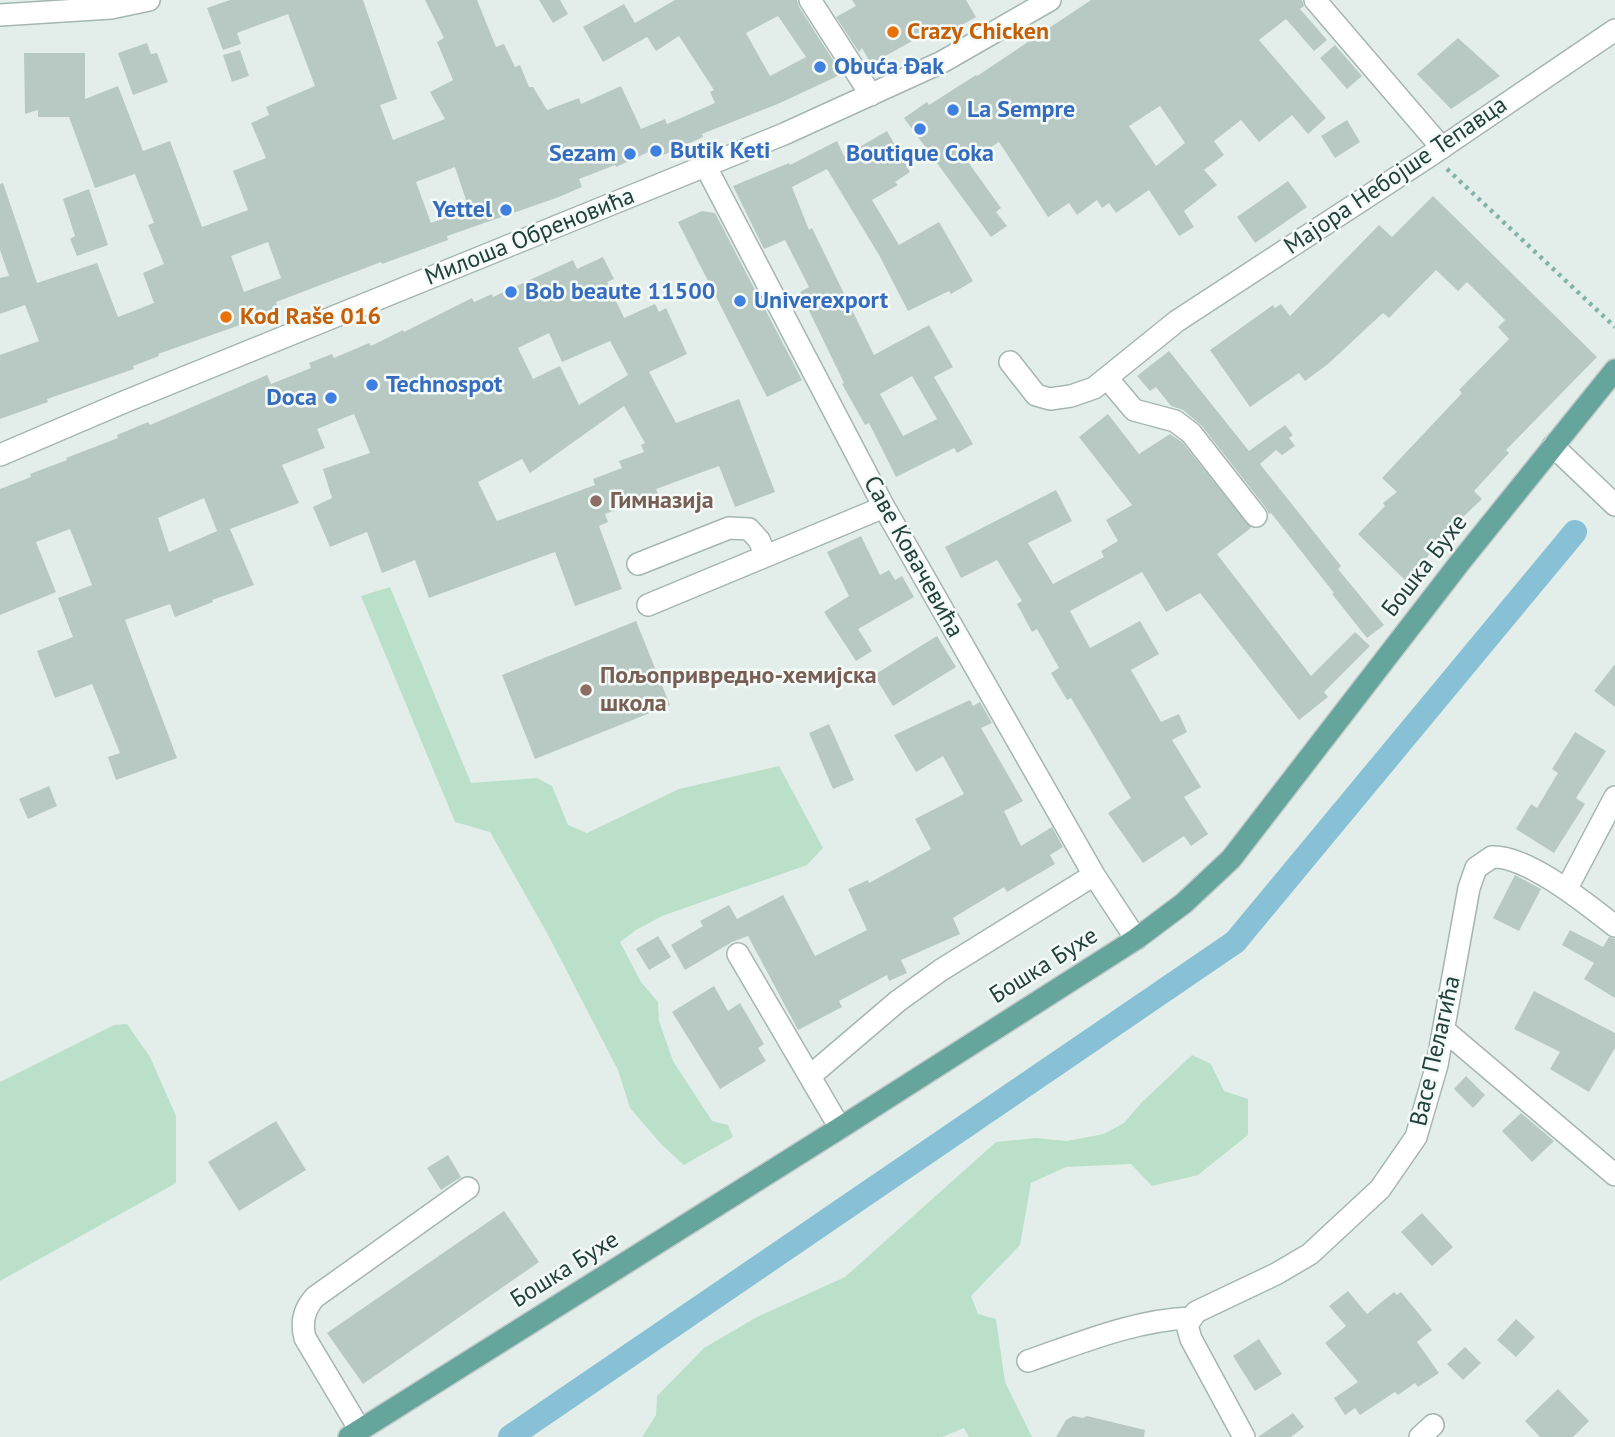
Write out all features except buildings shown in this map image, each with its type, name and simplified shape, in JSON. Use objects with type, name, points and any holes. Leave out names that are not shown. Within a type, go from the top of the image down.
[{"type":"main road","name":"Бошка Бухе","points":[[355,1433],[1136,939],[1184,903],[1231,859],[1615,370]]},
{"type":"street","points":[[810,0],[871,95]]},
{"type":"street","name":"Милоша Обреновића","points":[[0,455],[136,396],[706,167],[942,62],[1050,0]]},
{"type":"street","points":[[1315,0],[1437,151]]},
{"type":"street","points":[[0,15],[98,9],[143,1]]},
{"type":"street","name":"Мајора Небојше Тепавца","points":[[1010,362],[1036,395],[1050,399],[1094,388],[1177,321],[1437,151],[1615,30]]},
{"type":"street","name":"Саве Ковачевића","points":[[706,167],[884,508],[1094,875],[1136,939]]},
{"type":"street","points":[[1107,378],[1134,410],[1175,421],[1191,433],[1256,516]]},
{"type":"street","points":[[1553,446],[1615,505]]},
{"type":"street","points":[[648,606],[765,555],[884,508]]},
{"type":"street","points":[[638,564],[729,527],[749,529],[759,540],[765,555]]},
{"type":"street","points":[[1567,888],[1615,797]]},
{"type":"street","name":"Васе Пелагића","points":[[1190,1318],[1195,1312],[1276,1274],[1310,1254],[1380,1189],[1416,1137],[1437,1065],[1471,878],[1480,863],[1492,857],[1503,858],[1567,888],[1615,926]]},
{"type":"street","points":[[810,1076],[898,1001],[941,970],[1094,875]]},
{"type":"street","points":[[738,954],[840,1128]]},
{"type":"street","points":[[1444,1030],[1615,1175]]},
{"type":"street","points":[[355,1433],[305,1338],[303,1323],[308,1305],[315,1297],[468,1188]]},
{"type":"street","points":[[1028,1361],[1116,1331],[1172,1319],[1190,1318],[1188,1332],[1244,1437]]},
{"type":"path","points":[[1437,151],[1615,327]]},
{"type":"green space","points":[[390,587],[471,783],[537,778],[552,786],[568,825],[587,833],[679,789],[779,766],[823,848],[807,865],[662,916],[620,942],[641,982],[658,1002],[659,1021],[673,1061],[712,1121],[728,1125],[733,1137],[684,1165],[662,1145],[630,1108],[618,1070],[547,933],[490,832],[455,822],[361,596]]},
{"type":"green space","points":[[127,1024],[150,1057],[176,1116],[176,1183],[0,1281],[0,1082],[114,1025]]},
{"type":"green space","points":[[1192,1055],[1211,1064],[1224,1091],[1248,1099],[1248,1135],[1198,1175],[1152,1186],[1131,1164],[1066,1167],[1031,1183],[1020,1245],[971,1296],[978,1314],[996,1319],[1005,1382],[1032,1437],[969,1437],[964,1428],[942,1437],[642,1437],[656,1415],[657,1396],[704,1348],[757,1317],[845,1277],[996,1142],[1036,1138],[1067,1141],[1104,1134],[1124,1123],[1142,1102]]},
{"type":"waterway","points":[[510,1437],[1235,942],[1575,532]]},
{"type":"place","name":"Crazy Chicken","points":[[893,32]]},
{"type":"place","name":"Obuća Đak","points":[[820,67]]},
{"type":"place","name":"La Sempre","points":[[953,110]]},
{"type":"place","name":"Boutique Coka","points":[[920,129]]},
{"type":"place","name":"Butik Keti","points":[[656,151]]},
{"type":"place","name":"Sezam","points":[[630,154]]},
{"type":"place","name":"Yettel","points":[[506,210]]},
{"type":"place","name":"Bob beaute 11500","points":[[511,292]]},
{"type":"place","name":"Univerexport","points":[[740,301]]},
{"type":"place","name":"Kod Raše 016","points":[[226,317]]},
{"type":"place","name":"Technospot","points":[[372,385]]},
{"type":"place","name":"Doca","points":[[331,398]]},
{"type":"place","name":"Гимназија","points":[[596,501]]},
{"type":"place","name":"Пољопривредно-хемијска школа","points":[[586,690]]}]
